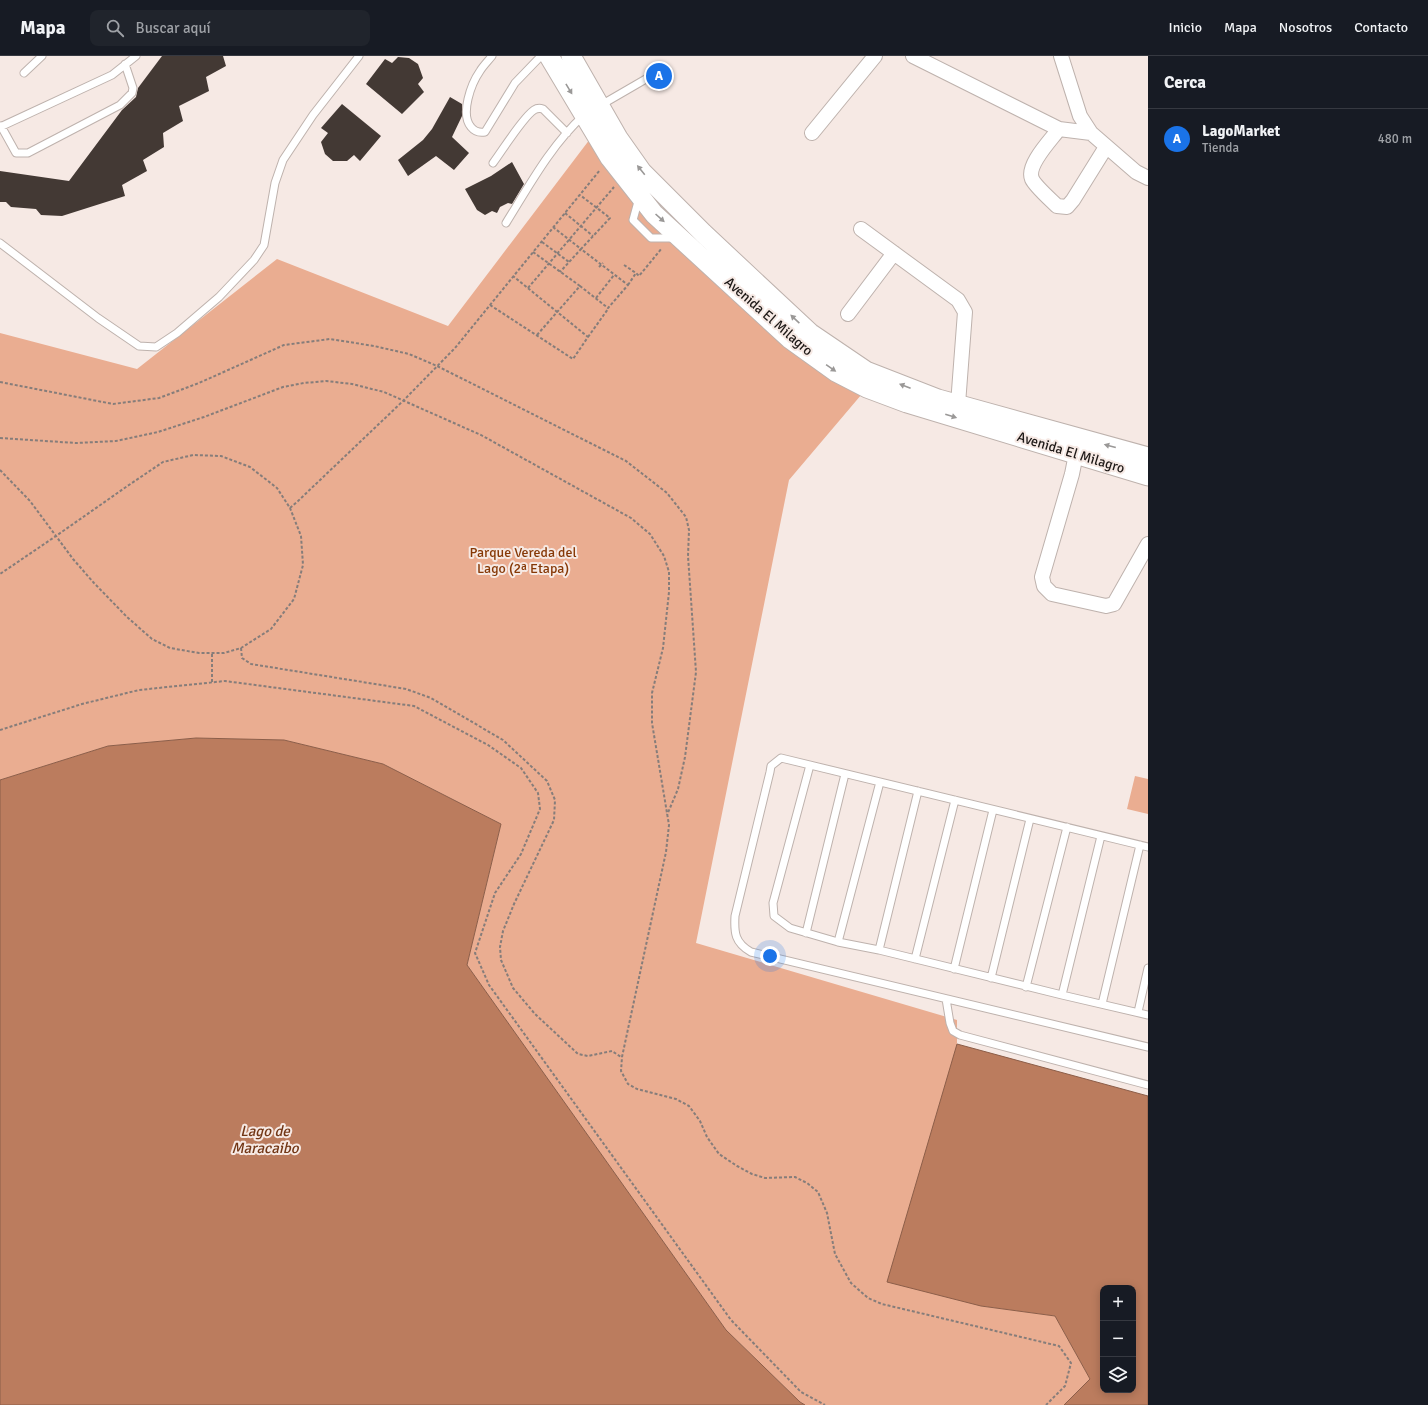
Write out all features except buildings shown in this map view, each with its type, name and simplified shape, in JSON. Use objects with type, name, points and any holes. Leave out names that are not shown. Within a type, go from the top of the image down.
[{"type":"main road","name":"Avenida El Milagro","points":[[549,56],[592,110],[618,138],[642,172],[703,233],[810,333],[866,370],[938,399],[1148,457]]},
{"type":"main road","name":"Avenida El Milagro","points":[[571,56],[610,158],[654,214],[675,238],[790,338],[836,372],[867,388],[907,403],[1148,476]]},
{"type":"street","points":[[812,133],[875,56]]},
{"type":"street","points":[[913,56],[1059,129],[1091,133]]},
{"type":"street","points":[[1061,56],[1080,116],[1091,133],[1136,172],[1148,178]]},
{"type":"street","points":[[1059,129],[1032,165],[1031,174],[1032,180],[1057,206],[1067,207],[1073,200],[1106,147]]},
{"type":"street","points":[[861,229],[958,300],[965,312],[958,404]]},
{"type":"street","points":[[848,314],[894,253]]},
{"type":"street","points":[[1076,454],[1072,474],[1042,577],[1044,586],[1052,594],[1106,606],[1114,604],[1148,544]]},
{"type":"lane","points":[[24,73],[42,56]]},
{"type":"lane","points":[[125,64],[133,88],[132,93],[120,105],[28,153],[16,153],[0,126],[112,75],[125,64],[136,56]]},
{"type":"lane","points":[[0,243],[98,318],[139,346],[156,347],[176,333],[219,296],[254,260],[264,245],[275,183],[283,160],[313,115],[359,56]]},
{"type":"lane","points":[[492,56],[479,72],[469,93],[467,121],[475,132],[480,133],[485,132],[515,83],[541,56]]},
{"type":"lane","points":[[506,223],[543,164],[572,126],[592,110],[651,76]]},
{"type":"lane","points":[[493,163],[525,119],[534,110],[540,108],[543,109],[567,133]]},
{"type":"lane","points":[[1148,847],[781,758],[771,766],[735,916],[734,930],[737,939],[743,947],[751,952],[1148,1047]]},
{"type":"lane","points":[[810,765],[773,903],[774,916],[790,928],[838,942],[879,950],[1062,996],[1148,1015]]},
{"type":"lane","points":[[806,933],[845,774]]},
{"type":"lane","points":[[838,942],[880,782]]},
{"type":"lane","points":[[879,950],[918,791]]},
{"type":"lane","points":[[915,959],[955,800]]},
{"type":"lane","points":[[954,969],[993,810]]},
{"type":"lane","points":[[991,978],[1030,818]]},
{"type":"lane","points":[[1026,987],[1067,827]]},
{"type":"lane","points":[[1062,996],[1101,836]]},
{"type":"lane","points":[[1102,1004],[1140,845]]},
{"type":"lane","points":[[1138,1012],[1148,968]]},
{"type":"lane","points":[[946,999],[952,1031],[960,1035],[1148,1085]]},
{"type":"path","points":[[290,508],[403,401],[454,348],[610,158]]},
{"type":"path","points":[[528,288],[624,176]]},
{"type":"path","points":[[560,272],[610,218],[580,195]]},
{"type":"path","points":[[565,213],[593,236]]},
{"type":"path","points":[[553,227],[628,285]]},
{"type":"path","points":[[624,265],[639,276],[675,238]]},
{"type":"path","points":[[542,242],[569,262]]},
{"type":"path","points":[[533,252],[608,308]]},
{"type":"path","points":[[490,305],[573,359],[608,308],[628,285],[636,273]]},
{"type":"path","points":[[596,298],[614,274]]},
{"type":"path","points":[[513,276],[588,337]]},
{"type":"path","points":[[537,335],[580,286]]},
{"type":"path","points":[[0,382],[113,404],[159,398],[199,383],[284,344],[330,339],[374,346],[409,354],[437,366],[626,461],[667,494],[686,517],[689,530],[688,556],[696,672],[678,789],[667,815]]},
{"type":"path","points":[[0,438],[76,443],[116,441],[158,432],[283,388],[304,383],[326,381],[352,384],[384,392],[481,435],[631,518],[650,534],[664,556],[669,572],[669,592],[663,648],[652,693],[652,723],[669,825],[666,852],[622,1057],[621,1071],[628,1084],[637,1090],[676,1099],[689,1106],[700,1121],[706,1137],[719,1154],[737,1166],[752,1174],[765,1178],[795,1177],[808,1183],[818,1192],[827,1213],[834,1254],[851,1283],[868,1298],[882,1304],[1060,1346],[1071,1363],[1065,1386],[1046,1405]]},
{"type":"path","points":[[0,470],[30,502],[56,536],[73,559],[94,583],[127,617],[152,639],[170,648],[199,653],[224,653],[241,648],[270,629],[294,599],[303,565],[301,536],[290,508],[277,488],[250,467],[221,456],[193,455],[163,462],[56,536],[0,574]]},
{"type":"path","points":[[241,648],[242,658],[251,664],[406,689],[431,698],[503,740],[547,781],[555,800],[554,820],[514,904],[503,931],[500,947],[501,960],[513,988],[517,993],[535,1014],[578,1054],[588,1056],[612,1051],[622,1057]]},
{"type":"path","points":[[212,653],[212,683]]},
{"type":"path","points":[[0,730],[82,704],[139,690],[225,681],[414,706],[488,745],[521,768],[538,793],[540,809],[521,854],[495,892],[475,953],[489,985],[731,1320],[801,1392],[824,1405]]},
{"type":"green space","name":"Parque Vereda del Lago (2ª Etapa)","points":[[590,139],[652,219],[867,388],[789,480],[696,943],[957,1020],[957,1044],[981,1306],[1055,1316],[1090,1379],[1064,1405],[805,1405],[800,1402],[726,1330],[467,965],[501,824],[383,764],[284,740],[196,738],[108,746],[0,780],[0,333],[137,369],[277,259],[448,326]]},
{"type":"green space","points":[[1135,776],[1148,779],[1148,814],[1127,809]]},
{"type":"water","name":"Lago de Maracaibo","points":[[196,738],[284,740],[383,764],[501,824],[467,965],[726,1330],[800,1402],[805,1405],[0,1405],[0,780],[108,746]]},
{"type":"water","points":[[957,1044],[1148,1096],[1148,1405],[1064,1405],[1090,1379],[1055,1316],[981,1306],[887,1282]]},
{"type":"place","name":"LagoMarket","points":[[659,76]]}]
